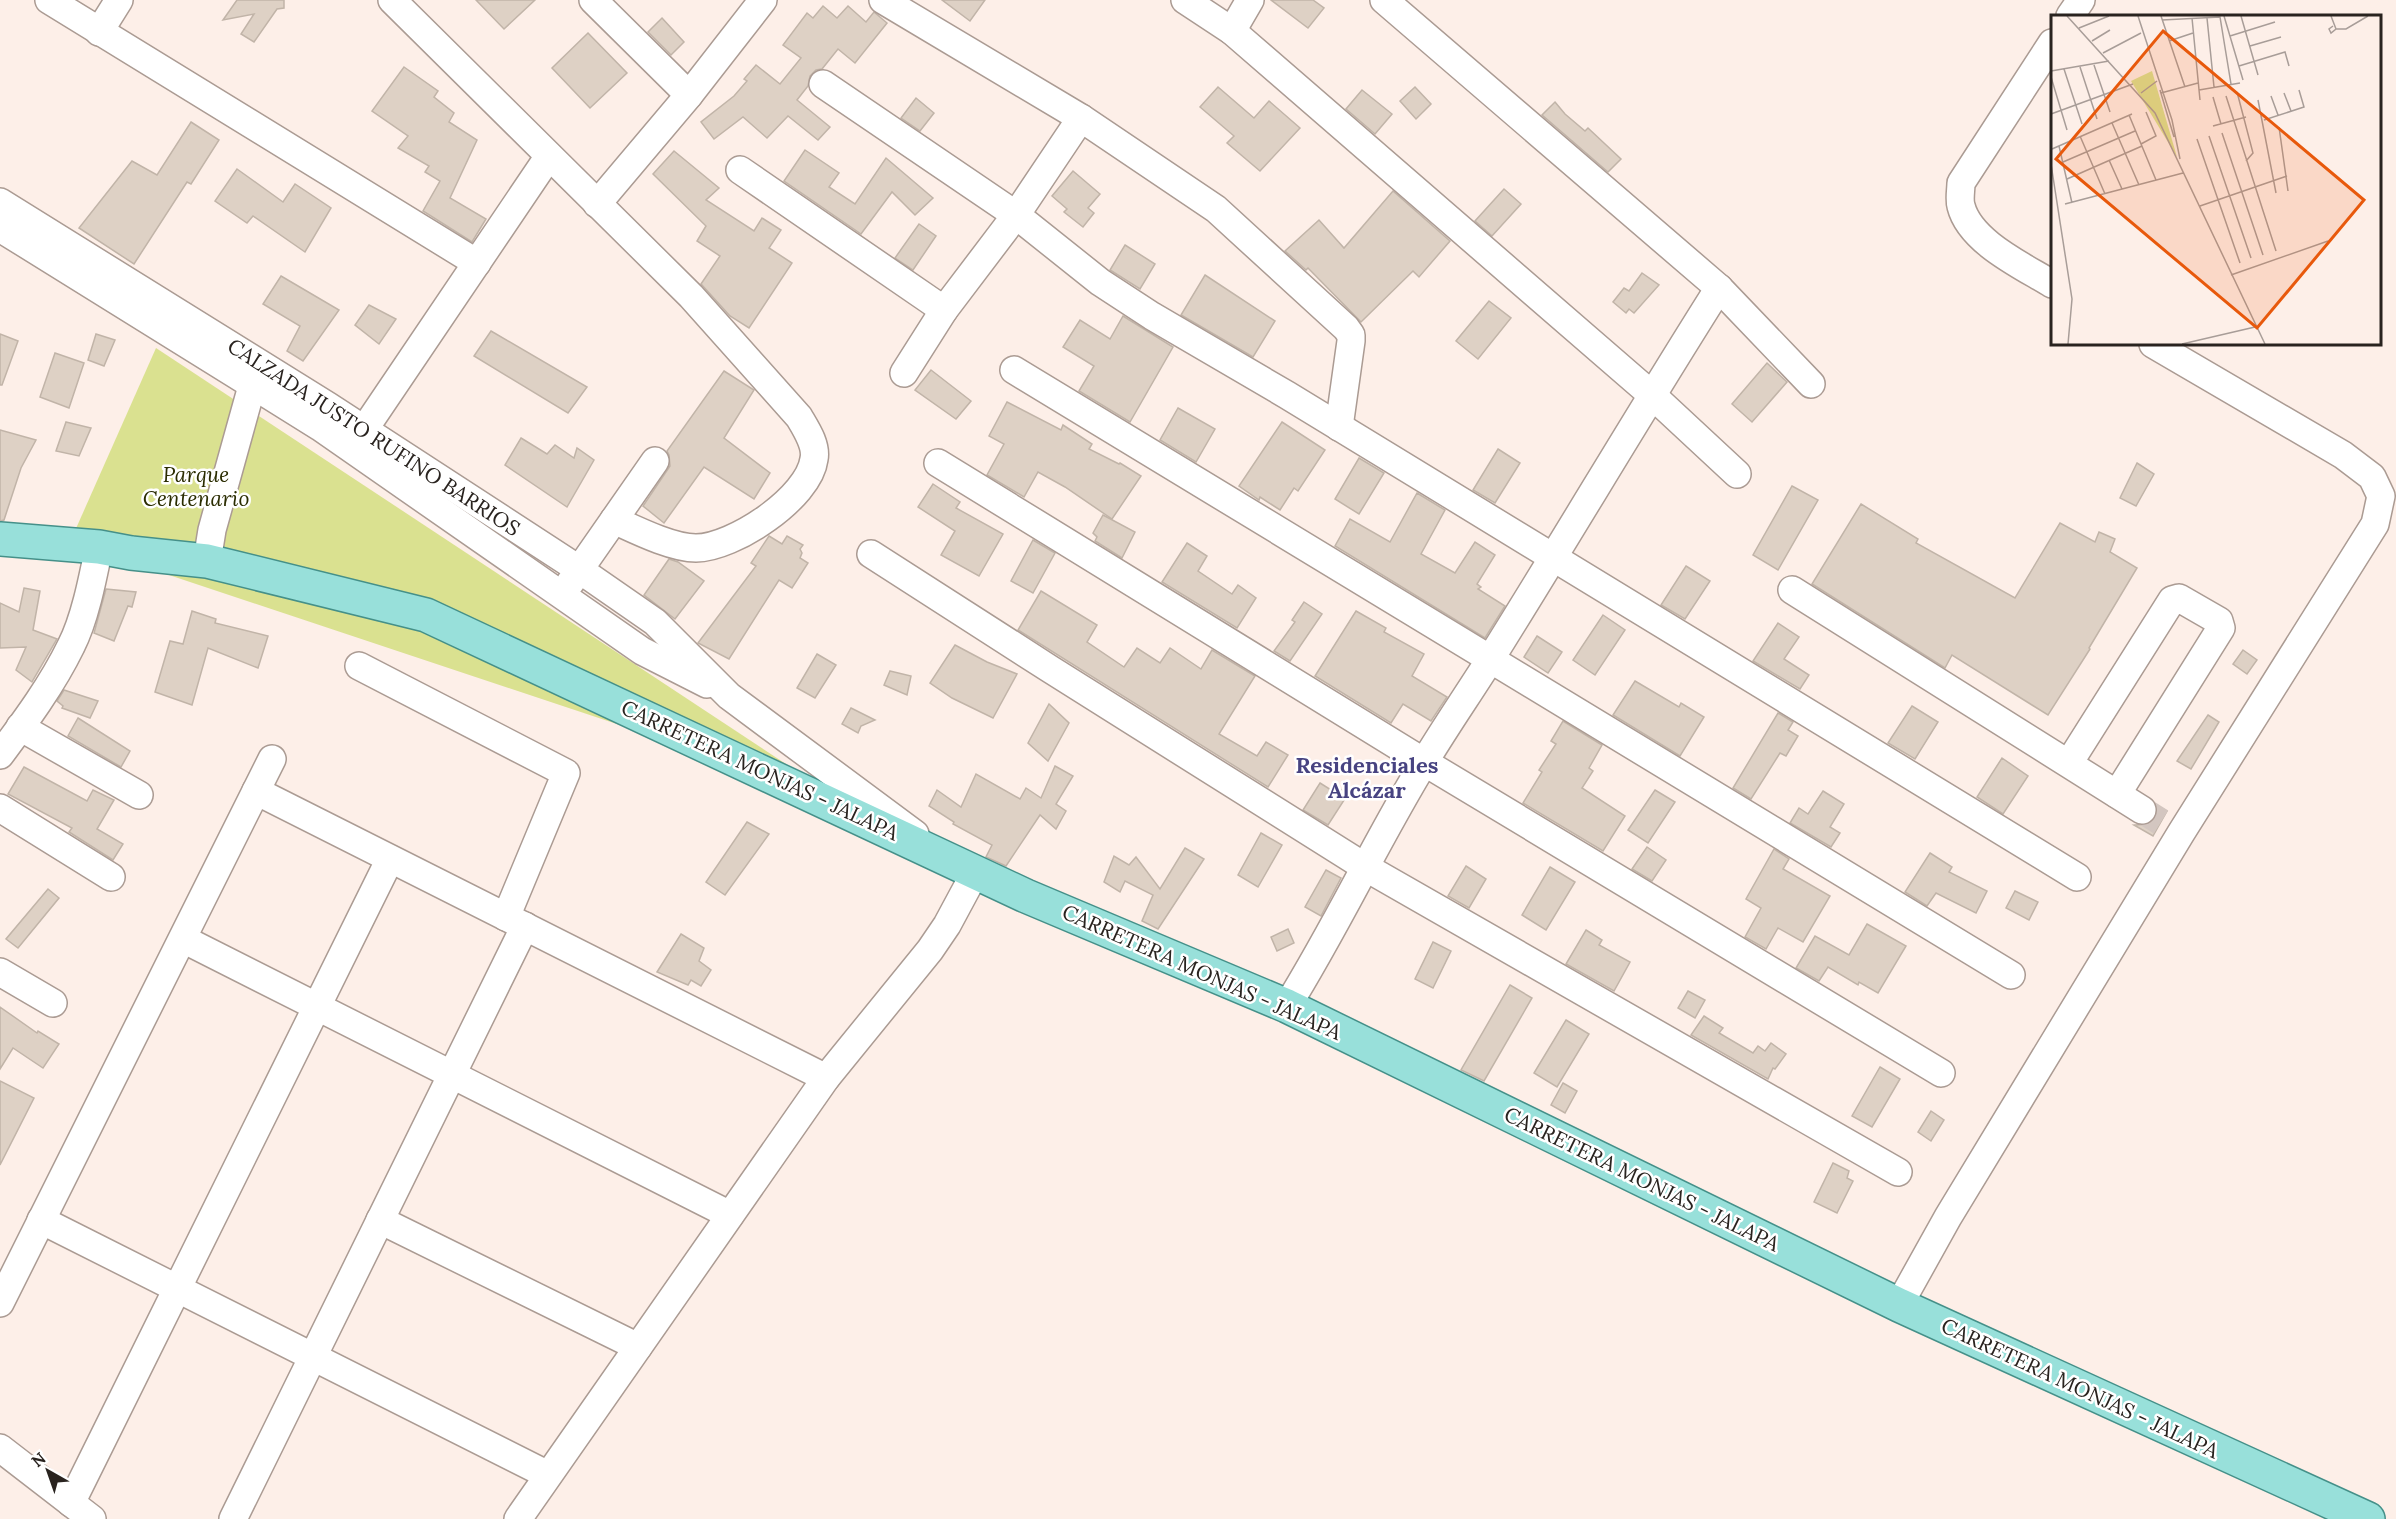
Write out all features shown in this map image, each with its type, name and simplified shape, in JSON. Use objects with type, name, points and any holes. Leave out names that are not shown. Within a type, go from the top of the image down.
[{"type":"main road","name":"CARRETERA MONJAS - JALAPA","points":[[0,539],[99,547],[131,553],[207,561],[426,615],[943,855],[1026,896],[1287,1006],[1899,1305],[2368,1519]]},
{"type":"street","points":[[49,0],[477,263]]},
{"type":"street","points":[[99,32],[119,0]]},
{"type":"street","points":[[392,0],[663,268],[799,417],[810,437],[815,459],[806,480],[772,516],[730,541],[696,548],[658,540],[614,520]]},
{"type":"street","points":[[593,0],[689,95]]},
{"type":"street","points":[[597,204],[689,95],[763,0]]},
{"type":"street","points":[[883,0],[1081,118],[1216,209],[1346,328],[1351,335],[1351,342],[1339,427]]},
{"type":"street","points":[[1185,0],[1232,30],[1652,395],[1737,474]]},
{"type":"street","points":[[1232,30],[1250,0]]},
{"type":"street","points":[[1384,0],[1719,288],[1811,384]]},
{"type":"street","points":[[2071,15],[2081,0]]},
{"type":"street","points":[[2051,45],[1961,183],[1960,205],[1969,226],[1987,242],[2051,283]]},
{"type":"street","points":[[823,84],[1016,215],[1100,282],[1152,316],[1339,427],[2077,877]]},
{"type":"street","points":[[904,373],[944,310],[1016,215],[1081,118]]},
{"type":"street","points":[[357,439],[549,156]]},
{"type":"street","points":[[740,170],[944,310]]},
{"type":"street","name":"CALZADA JUSTO RUFINO BARRIOS","points":[[0,202],[357,439],[580,570],[655,622],[729,696],[943,855]]},
{"type":"street","name":"CALZADA JUSTO RUFINO BARRIOS","points":[[0,228],[320,427],[357,439],[561,595],[642,651],[729,696]]},
{"type":"street","points":[[1287,1006],[1322,950],[1424,762],[1491,659],[1719,288]]},
{"type":"street","points":[[1899,1305],[2161,822],[2375,524],[2381,496],[2372,477],[2343,455],[2154,345]]},
{"type":"street","points":[[1014,370],[2011,975]]},
{"type":"street","points":[[207,561],[212,530],[252,386]]},
{"type":"street","points":[[561,595],[655,461]]},
{"type":"street","points":[[938,463],[1424,762],[1941,1073]]},
{"type":"street","points":[[0,755],[45,692],[72,644],[92,580],[99,547]]},
{"type":"street","points":[[871,554],[1365,867],[1898,1172]]},
{"type":"street","points":[[1792,590],[2161,822]]},
{"type":"street","points":[[2069,763],[2172,600],[2179,598],[2219,621],[2221,628],[2117,794]]},
{"type":"street","points":[[233,1519],[452,1075],[515,921],[566,773],[359,666]]},
{"type":"street","points":[[20,727],[140,795]]},
{"type":"street","points":[[0,1303],[272,759]]},
{"type":"street","points":[[256,791],[826,1078]]},
{"type":"street","points":[[0,808],[111,877]]},
{"type":"street","points":[[71,1503],[390,859]]},
{"type":"street","points":[[518,1519],[826,1078],[930,950],[947,925],[976,872]]},
{"type":"street","points":[[183,939],[730,1215]]},
{"type":"street","points":[[0,972],[53,1003]]},
{"type":"street","points":[[41,1220],[548,1475]]},
{"type":"street","points":[[380,1220],[638,1347]]},
{"type":"street","points":[[0,1448],[92,1519]]},
{"type":"green space","name":"Parque Centenario","points":[[156,348],[836,797],[70,542]]},
{"type":"building","points":[[237,0],[284,0],[284,8],[277,9],[254,42],[241,34],[254,14],[223,20]]},
{"type":"building","points":[[476,0],[535,0],[504,29]]},
{"type":"building","points":[[942,0],[985,0],[970,21]]},
{"type":"building","points":[[1271,0],[1313,0],[1324,8],[1308,28]]},
{"type":"building","points":[[823,6],[837,18],[848,6],[866,22],[874,12],[887,23],[855,63],[838,49],[822,69],[816,70],[810,76],[808,86],[797,100],[830,127],[818,140],[788,116],[767,138],[743,117],[714,139],[701,122],[734,96],[747,81],[744,79],[756,65],[780,84],[801,58],[783,45],[807,13],[813,18]]},
{"type":"building","points":[[662,18],[684,42],[671,55],[648,32]]},
{"type":"building","points":[[588,33],[627,73],[590,108],[552,68]]},
{"type":"building","points":[[404,67],[438,91],[434,97],[454,113],[449,122],[477,140],[450,198],[486,219],[472,242],[423,211],[440,181],[425,172],[429,166],[398,148],[408,136],[372,111]]},
{"type":"building","points":[[1218,87],[1254,118],[1269,101],[1300,128],[1260,171],[1227,143],[1234,136],[1200,107]]},
{"type":"building","points":[[1415,87],[1431,104],[1416,119],[1400,101]]},
{"type":"building","points":[[1362,90],[1392,114],[1375,134],[1346,109]]},
{"type":"building","points":[[916,98],[934,113],[920,131],[901,118]]},
{"type":"building","points":[[1555,102],[1565,114],[1585,131],[1588,128],[1621,159],[1608,172],[1542,115]]},
{"type":"building","points":[[191,122],[219,140],[191,184],[187,182],[134,264],[79,228],[132,161],[157,175]]},
{"type":"building","points":[[805,150],[839,173],[829,187],[855,204],[886,158],[933,198],[915,215],[892,192],[861,234],[784,181]]},
{"type":"building","points":[[674,151],[719,188],[706,200],[754,231],[762,218],[781,230],[769,248],[792,263],[749,328],[730,316],[701,284],[720,256],[697,241],[706,226],[653,174]]},
{"type":"building","points":[[237,169],[283,202],[295,184],[331,208],[305,252],[253,216],[247,223],[215,201]]},
{"type":"building","points":[[1073,171],[1100,194],[1088,208],[1094,213],[1083,227],[1064,212],[1067,209],[1052,196]]},
{"type":"building","points":[[1504,189],[1521,204],[1492,236],[1475,221]]},
{"type":"building","points":[[1393,191],[1450,241],[1419,277],[1413,271],[1361,322],[1308,268],[1306,270],[1285,251],[1319,220],[1344,248]]},
{"type":"building","points":[[919,224],[936,236],[913,270],[895,258]]},
{"type":"building","points":[[1125,245],[1155,264],[1140,289],[1110,270]]},
{"type":"building","points":[[1642,273],[1659,285],[1634,313],[1629,309],[1626,313],[1613,302],[1624,288],[1629,291]]},
{"type":"building","points":[[1205,275],[1275,321],[1253,357],[1181,315]]},
{"type":"building","points":[[281,276],[339,310],[303,361],[287,351],[300,326],[263,304]]},
{"type":"building","points":[[1489,301],[1511,318],[1478,359],[1456,341]]},
{"type":"building","points":[[369,305],[396,319],[379,344],[355,325]]},
{"type":"building","points":[[1123,316],[1173,347],[1130,422],[1079,391],[1094,366],[1063,347],[1080,320],[1110,339]]},
{"type":"building","points":[[491,331],[587,387],[568,413],[474,356]]},
{"type":"building","points":[[0,334],[18,341],[2,385],[0,385]]},
{"type":"building","points":[[96,334],[115,340],[104,366],[88,360]]},
{"type":"building","points":[[55,353],[84,363],[69,408],[40,397]]},
{"type":"building","points":[[1767,363],[1787,382],[1752,422],[1732,404]]},
{"type":"building","points":[[931,370],[971,401],[956,419],[915,390]]},
{"type":"building","points":[[724,371],[754,390],[724,438],[770,473],[754,499],[704,467],[664,523],[643,506],[670,466],[667,451]]},
{"type":"building","points":[[1007,402],[1061,430],[1063,425],[1092,444],[1089,449],[1120,463],[1141,476],[1112,519],[1065,487],[1038,472],[1024,497],[987,475],[1004,444],[989,436]]},
{"type":"building","points":[[1178,408],[1215,429],[1196,462],[1160,440]]},
{"type":"building","points":[[66,422],[91,428],[79,456],[56,451]]},
{"type":"building","points":[[1282,422],[1325,450],[1298,491],[1294,488],[1280,510],[1260,497],[1259,500],[1239,486]]},
{"type":"building","points":[[0,430],[36,440],[21,468],[4,520],[0,521]]},
{"type":"building","points":[[521,438],[547,454],[555,445],[574,458],[577,448],[594,460],[567,507],[505,465]]},
{"type":"building","points":[[1498,449],[1520,463],[1495,503],[1473,490]]},
{"type":"building","points":[[1359,458],[1384,473],[1359,514],[1335,499]]},
{"type":"building","points":[[2137,463],[2154,474],[2136,506],[2120,498]]},
{"type":"building","points":[[933,484],[960,502],[956,508],[1003,534],[979,576],[941,555],[955,531],[918,507]]},
{"type":"building","points":[[1792,486],[1818,500],[1778,570],[1753,555]]},
{"type":"building","points":[[1417,493],[1445,510],[1421,554],[1455,573],[1475,542],[1495,555],[1477,584],[1481,587],[1478,589],[1505,606],[1485,638],[1335,546],[1350,519],[1390,542]]},
{"type":"building","points":[[1861,504],[1918,539],[1916,543],[2015,598],[2060,523],[2095,542],[2099,532],[2115,539],[2110,552],[2137,568],[2048,715],[1952,655],[1945,668],[1812,584]]},
{"type":"building","points":[[1103,515],[1135,532],[1122,558],[1095,541],[1097,537],[1093,533]]},
{"type":"building","points":[[769,536],[782,544],[787,536],[803,545],[800,549],[802,553],[800,558],[808,563],[792,588],[779,580],[729,659],[698,643],[756,566],[751,563]]},
{"type":"building","points":[[1033,540],[1055,553],[1033,593],[1011,581]]},
{"type":"building","points":[[1187,543],[1207,556],[1198,571],[1232,594],[1238,585],[1256,598],[1237,628],[1162,582]]},
{"type":"building","points":[[669,559],[678,562],[704,581],[675,619],[644,595]]},
{"type":"building","points":[[1686,566],[1710,581],[1685,619],[1661,605]]},
{"type":"building","points":[[24,588],[40,591],[33,630],[57,639],[32,682],[16,670],[26,647],[0,648],[0,603],[19,612]]},
{"type":"building","points":[[106,589],[136,592],[132,607],[128,606],[114,641],[94,633]]},
{"type":"building","points":[[1041,591],[1097,625],[1087,642],[1124,667],[1137,648],[1160,663],[1170,648],[1201,669],[1212,650],[1255,676],[1219,734],[1257,756],[1266,742],[1288,755],[1268,787],[1018,630]]},
{"type":"building","points":[[1304,602],[1322,614],[1290,661],[1274,651],[1295,622],[1292,620]]},
{"type":"building","points":[[192,611],[216,619],[215,623],[268,636],[258,668],[208,648],[192,705],[155,692],[170,641],[183,644]]},
{"type":"building","points":[[1356,611],[1386,628],[1384,632],[1424,654],[1412,676],[1447,697],[1431,721],[1403,704],[1391,723],[1315,676]]},
{"type":"building","points":[[1603,615],[1625,630],[1595,675],[1573,660]]},
{"type":"building","points":[[1778,623],[1799,637],[1784,659],[1809,675],[1800,689],[1753,661]]},
{"type":"building","points":[[1537,636],[1562,652],[1548,673],[1524,657]]},
{"type":"building","points":[[955,645],[987,662],[1017,674],[993,718],[952,698],[930,683]]},
{"type":"building","points":[[2243,650],[2257,660],[2247,674],[2233,664]]},
{"type":"building","points":[[817,654],[836,665],[815,698],[797,688]]},
{"type":"building","points":[[890,671],[911,676],[907,695],[884,685]]},
{"type":"building","points":[[1635,681],[1679,707],[1681,703],[1704,717],[1680,756],[1613,715]]},
{"type":"building","points":[[64,690],[98,701],[90,718],[62,708],[63,706],[57,701]]},
{"type":"building","points":[[1049,704],[1069,723],[1048,761],[1028,743]]},
{"type":"building","points":[[1912,706],[1938,722],[1915,759],[1888,743]]},
{"type":"building","points":[[851,708],[875,720],[861,726],[858,733],[842,724]]},
{"type":"building","points":[[1778,713],[1793,722],[1788,730],[1798,736],[1786,756],[1780,753],[1751,799],[1733,788]]},
{"type":"building","points":[[2208,715],[2219,722],[2191,769],[2177,761]]},
{"type":"building","points":[[78,718],[130,751],[121,767],[68,736]]},
{"type":"building","points":[[1563,721],[1602,745],[1589,768],[1593,771],[1582,788],[1625,816],[1603,851],[1523,803],[1542,772],[1539,770],[1556,744],[1551,741]]},
{"type":"building","points":[[2002,758],[2028,776],[2003,814],[1977,797]]},
{"type":"building","points":[[1055,766],[1073,776],[1056,804],[1066,811],[1056,829],[1040,815],[1006,866],[986,857],[992,845],[953,824],[954,822],[929,806],[937,790],[961,807],[976,774],[1020,799],[1026,788],[1041,798]]},
{"type":"building","points":[[24,767],[87,801],[93,790],[114,800],[97,829],[123,844],[113,860],[69,832],[72,828],[8,794]]},
{"type":"building","points":[[1320,783],[1331,790],[1334,785],[1348,794],[1328,825],[1303,810]]},
{"type":"building","points":[[1655,790],[1675,802],[1648,843],[1628,830]]},
{"type":"building","points":[[1823,791],[1844,804],[1830,827],[1840,833],[1831,847],[1790,823],[1799,808],[1808,814]]},
{"type":"building","points":[[2156,805],[2167,811],[2153,836],[2134,825],[2150,824],[2156,818]]},
{"type":"building","points":[[747,822],[769,834],[725,895],[706,882]]},
{"type":"building","points":[[1261,833],[1282,845],[1258,887],[1238,875]]},
{"type":"building","points":[[1647,847],[1666,860],[1652,881],[1632,869]]},
{"type":"building","points":[[1185,848],[1204,859],[1158,929],[1142,921],[1153,895],[1125,881],[1120,892],[1104,882],[1114,856],[1129,865],[1136,857],[1160,889]]},
{"type":"building","points":[[1774,849],[1789,859],[1783,869],[1830,896],[1803,942],[1778,928],[1766,949],[1745,937],[1761,908],[1746,899]]},
{"type":"building","points":[[1930,853],[1952,867],[1949,872],[1987,891],[1976,913],[1936,893],[1927,906],[1905,892]]},
{"type":"building","points":[[1466,866],[1486,879],[1469,908],[1448,896]]},
{"type":"building","points":[[1550,867],[1575,882],[1546,930],[1522,915]]},
{"type":"building","points":[[1326,870],[1341,878],[1321,916],[1305,907]]},
{"type":"building","points":[[48,889],[59,898],[18,948],[6,939]]},
{"type":"building","points":[[2015,891],[2038,902],[2029,920],[2006,908]]},
{"type":"building","points":[[1867,924],[1906,946],[1878,993],[1859,982],[1858,985],[1828,967],[1819,981],[1796,968],[1815,936],[1849,955]]},
{"type":"building","points":[[1288,929],[1294,943],[1277,951],[1271,937]]},
{"type":"building","points":[[1586,930],[1602,940],[1599,945],[1630,962],[1614,991],[1566,964]]},
{"type":"building","points":[[681,934],[704,948],[699,961],[711,970],[701,986],[691,980],[688,985],[657,972]]},
{"type":"building","points":[[1433,942],[1451,951],[1433,988],[1415,979]]},
{"type":"building","points":[[1510,985],[1532,998],[1484,1081],[1461,1070]]},
{"type":"building","points":[[1688,991],[1705,1000],[1695,1018],[1678,1008]]},
{"type":"building","points":[[0,1007],[37,1033],[38,1031],[59,1044],[43,1068],[13,1048],[0,1069]]},
{"type":"building","points":[[1704,1016],[1723,1028],[1719,1033],[1753,1053],[1758,1046],[1765,1051],[1771,1043],[1786,1054],[1775,1069],[1773,1068],[1768,1079],[1691,1035]]},
{"type":"building","points":[[1566,1020],[1589,1034],[1557,1087],[1534,1073]]},
{"type":"building","points":[[1880,1067],[1900,1079],[1872,1127],[1852,1116]]},
{"type":"building","points":[[0,1081],[34,1098],[0,1165]]},
{"type":"building","points":[[1563,1083],[1577,1091],[1565,1113],[1551,1105]]},
{"type":"building","points":[[1931,1111],[1944,1120],[1931,1141],[1918,1132]]},
{"type":"building","points":[[1833,1163],[1849,1171],[1847,1178],[1853,1181],[1837,1213],[1814,1202]]},
{"type":"tunnel","points":[[2142,810],[2161,822]]},
{"type":"district","name":"Residenciales Alcázar","points":[[1367,778]]}]
